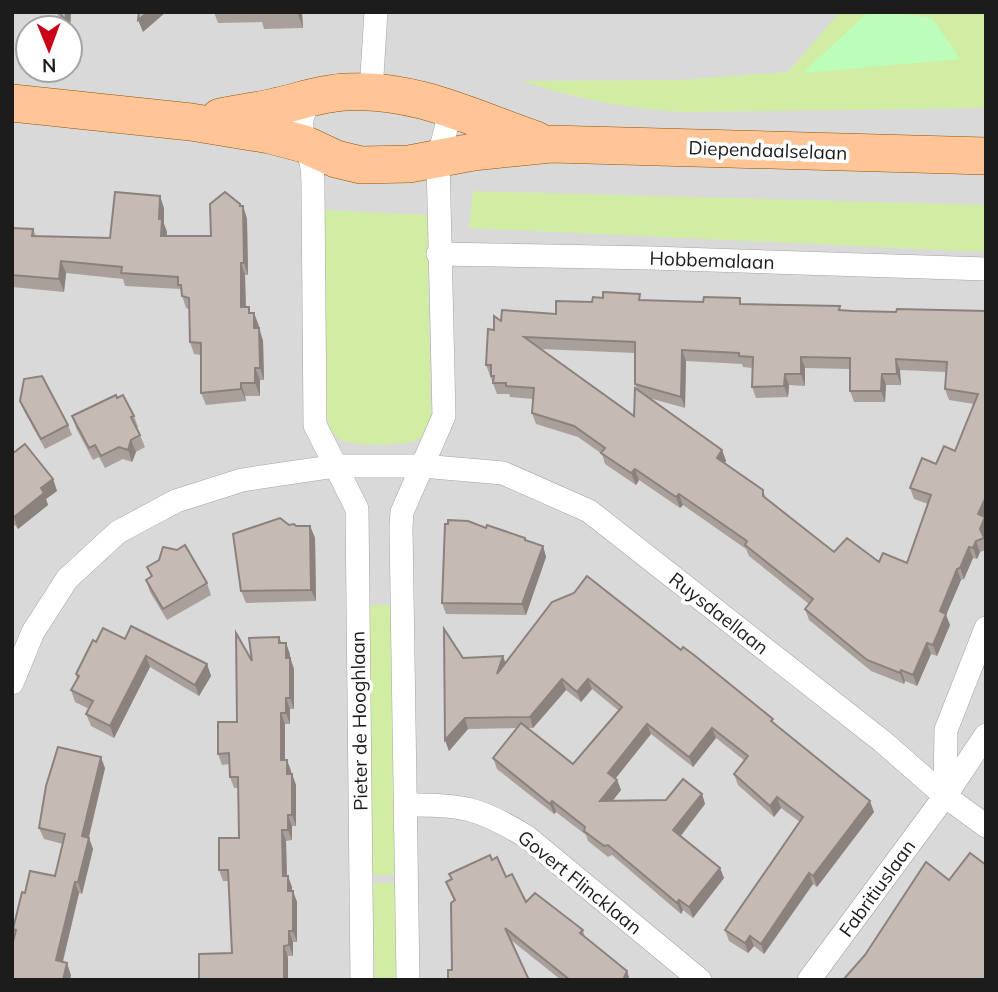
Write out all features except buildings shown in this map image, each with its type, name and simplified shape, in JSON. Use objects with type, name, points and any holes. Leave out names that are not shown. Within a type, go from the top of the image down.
[{"type":"main road","name":"Diependaalselaan","points":[[191,121],[277,106],[323,94],[371,91],[443,104],[473,118],[551,144]]},
{"type":"main road","name":"Diependaalselaan","points":[[12,103],[191,121],[278,136],[304,144],[336,159],[361,165],[409,164],[473,152],[551,144],[986,156]]},
{"type":"street","points":[[371,91],[376,12]]},
{"type":"street","name":"Pieter de Hooghlaan","points":[[323,94],[305,111],[300,128],[312,164],[316,425],[357,509],[362,980]]},
{"type":"street","points":[[408,980],[402,512],[444,416],[438,254],[438,159],[447,125],[443,104]]},
{"type":"street","name":"Hobbemalaan","points":[[438,254],[986,269]]},
{"type":"street","points":[[12,683],[33,632],[67,579],[118,532],[176,501],[243,480],[336,467],[422,466]]},
{"type":"street","name":"Ruysdaellaan","points":[[422,466],[503,473],[589,511],[986,826]]},
{"type":"street","points":[[945,796],[946,730],[986,628]]},
{"type":"street","name":"Fabritiuslaan","points":[[809,980],[945,796],[986,735]]},
{"type":"street","name":"Govert Flincklaan","points":[[407,805],[464,806],[496,818],[527,837],[700,980]]},
{"type":"shaded area","points":[[12,12],[986,12],[986,980],[12,980]]},
{"type":"green space","points":[[840,12],[986,12],[986,108],[682,112],[601,102],[522,81],[679,80],[788,72]]},
{"type":"green space","points":[[868,12],[932,18],[960,59],[803,73]]},
{"type":"green space","points":[[473,191],[986,205],[986,252],[469,228]]},
{"type":"green space","points":[[325,210],[427,215],[431,417],[427,430],[417,440],[391,444],[347,442],[335,436],[330,427],[327,417]]},
{"type":"green space","points":[[369,605],[393,605],[397,875],[373,875]]},
{"type":"green space","points":[[373,883],[397,883],[398,980],[375,980]]}]
